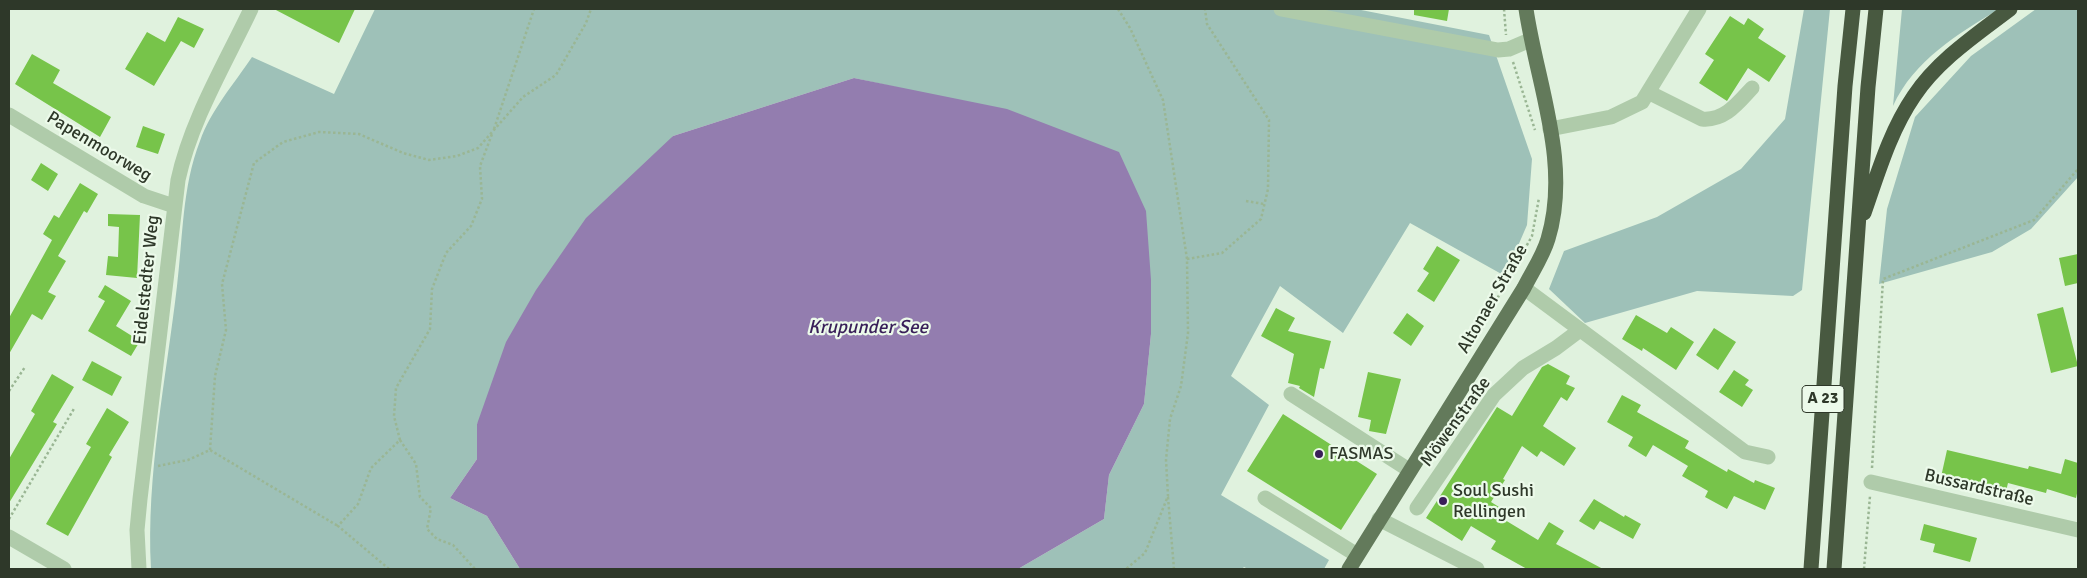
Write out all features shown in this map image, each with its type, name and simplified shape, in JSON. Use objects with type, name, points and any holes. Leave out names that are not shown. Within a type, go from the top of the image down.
[{"type":"highway","name":"A 23","points":[[1811,569],[1844,105],[1853,9]]},
{"type":"highway","name":"A 23","points":[[1834,569],[1857,230],[1876,9]]},
{"type":"highway","points":[[1857,230],[1896,128],[1914,96],[1932,73],[1953,53],[2010,9]]},
{"type":"main road","name":"Altonaer Straße","points":[[1349,569],[1524,288],[1547,241],[1554,213],[1555,160],[1530,40],[1526,9]]},
{"type":"street","name":"Eidelstedter Weg","points":[[140,569],[137,530],[160,347],[174,206],[187,144],[251,9]]},
{"type":"street","points":[[1281,9],[1498,50],[1509,49],[1530,40]]},
{"type":"street","points":[[1550,129],[1611,117],[1642,102],[1699,9]]},
{"type":"street","points":[[1648,92],[1702,120],[1709,120],[1718,118],[1726,113],[1752,88]]},
{"type":"street","name":"Papenmoorweg","points":[[9,115],[144,196],[174,206]]},
{"type":"street","points":[[1524,288],[1745,452],[1768,457]]},
{"type":"street","name":"Möwenstraße","points":[[1417,508],[1494,394],[1523,368],[1556,348],[1580,330]]},
{"type":"street","points":[[1291,394],[1409,470]]},
{"type":"street","name":"Bussardstraße","points":[[1871,482],[2078,530]]},
{"type":"street","points":[[1265,498],[1357,556]]},
{"type":"street","points":[[1379,519],[1477,569]]},
{"type":"street","points":[[9,537],[64,569]]},
{"type":"path","points":[[475,569],[453,545],[437,538],[427,529],[431,508],[420,498],[416,464],[400,440],[394,416],[396,388],[430,330],[432,289],[446,253],[471,226],[482,199],[480,166],[494,131],[534,9]]},
{"type":"path","points":[[210,450],[215,376],[226,330],[222,284],[254,163],[283,142],[318,132],[359,134],[403,153],[430,160],[457,156],[478,148],[523,97],[556,75],[586,23],[591,9]]},
{"type":"path","points":[[1118,9],[1130,28],[1163,100],[1186,259],[1188,334],[1181,386],[1170,419],[1166,460],[1174,569]]},
{"type":"path","points":[[1186,259],[1222,253],[1261,219],[1268,189],[1269,120],[1207,24],[1205,9]]},
{"type":"path","points":[[1504,9],[1509,49],[1537,139]]},
{"type":"path","points":[[1864,569],[1883,279],[2034,220],[2078,168]]},
{"type":"path","points":[[1479,330],[1532,236],[1539,197]]},
{"type":"path","points":[[1246,201],[1264,204]]},
{"type":"path","points":[[9,391],[25,367]]},
{"type":"path","points":[[9,518],[75,407]]},
{"type":"path","points":[[338,526],[358,504],[371,468],[400,440]]},
{"type":"path","points":[[152,467],[188,460],[210,450]]},
{"type":"path","points":[[210,450],[338,526],[389,569]]},
{"type":"path","points":[[1126,569],[1145,553],[1168,496]]},
{"type":"shaded area","points":[[375,9],[1356,9],[1489,35],[1532,159],[1527,225],[1505,276],[1410,223],[1343,333],[1280,286],[1231,376],[1269,405],[1221,495],[1329,560],[1324,569],[1248,569],[1244,567],[1242,569],[1018,569],[1104,519],[1109,475],[1144,404],[1151,334],[1151,280],[918,92],[854,78],[673,136],[477,424],[477,459],[450,498],[487,516],[520,569],[151,569],[151,498],[158,428],[177,286],[186,194],[200,141],[210,119],[252,57],[334,94]]},
{"type":"shaded area","points":[[1804,9],[1830,9],[1802,290],[1793,296],[1697,291],[1585,323],[1549,289],[1564,251],[1657,217],[1741,169],[1785,119]]},
{"type":"shaded area","points":[[1902,9],[1999,9],[1968,28],[1938,50],[1913,75],[1893,106]]},
{"type":"shaded area","points":[[2036,9],[2078,9],[2078,177],[2031,229],[1992,252],[1879,284],[1887,209],[1915,117],[1971,56]]},
{"type":"water","name":"Krupunder See","points":[[854,78],[1007,109],[1119,152],[1146,211],[1151,280],[1151,334],[1144,404],[1109,475],[1104,519],[1018,569],[520,569],[487,516],[450,498],[477,459],[477,424],[506,342],[536,290],[586,218],[673,136]]},
{"type":"building","points":[[274,9],[355,9],[339,43]]},
{"type":"building","points":[[1414,9],[1449,9],[1447,21],[1414,15]]},
{"type":"building","points":[[1730,16],[1744,25],[1748,18],[1764,29],[1758,38],[1786,56],[1769,82],[1748,68],[1727,101],[1699,83],[1714,60],[1705,54]]},
{"type":"building","points":[[178,17],[204,29],[194,48],[181,41],[154,86],[125,69],[147,32],[165,42]]},
{"type":"building","points":[[32,54],[60,70],[53,83],[111,117],[100,137],[15,84]]},
{"type":"building","points":[[143,126],[165,134],[158,154],[136,147]]},
{"type":"building","points":[[41,163],[58,174],[48,191],[31,180]]},
{"type":"building","points":[[80,183],[98,194],[87,213],[84,211],[58,256],[66,261],[48,292],[56,296],[42,320],[32,314],[9,354],[9,318],[52,240],[43,234],[54,215],[59,218]]},
{"type":"building","points":[[108,214],[140,215],[137,278],[106,275],[108,256],[118,257],[119,227],[108,226]]},
{"type":"building","points":[[1437,246],[1460,260],[1434,302],[1417,291],[1429,273],[1423,269]]},
{"type":"building","points":[[2078,254],[2078,283],[2065,286],[2059,258]]},
{"type":"building","points":[[105,285],[131,301],[116,326],[140,341],[131,356],[88,331],[105,301],[98,297]]},
{"type":"building","points":[[2063,307],[2078,366],[2051,373],[2037,314]]},
{"type":"building","points":[[1276,308],[1295,318],[1288,331],[1331,341],[1324,369],[1320,368],[1314,397],[1299,388],[1300,386],[1288,383],[1294,354],[1261,336]]},
{"type":"building","points":[[1407,313],[1424,326],[1411,346],[1393,333]]},
{"type":"building","points":[[1636,315],[1667,333],[1671,327],[1694,342],[1676,370],[1643,348],[1642,351],[1622,339]]},
{"type":"building","points":[[1714,328],[1736,342],[1718,370],[1696,355]]},
{"type":"building","points":[[92,361],[122,377],[112,396],[82,380]]},
{"type":"building","points":[[1548,364],[1570,376],[1566,384],[1575,388],[1567,401],[1561,397],[1543,426],[1576,448],[1564,466],[1541,451],[1537,457],[1522,446],[1503,479],[1505,480],[1491,502],[1499,507],[1495,514],[1538,540],[1549,522],[1564,531],[1556,544],[1603,569],[1527,569],[1491,549],[1496,541],[1471,526],[1462,541],[1426,518],[1497,407],[1512,416],[1542,367]]},
{"type":"building","points":[[1734,370],[1749,380],[1745,385],[1753,390],[1742,407],[1719,392]]},
{"type":"building","points":[[1368,372],[1401,379],[1386,434],[1369,431],[1371,420],[1358,417]]},
{"type":"building","points":[[52,374],[74,387],[53,422],[57,424],[9,503],[9,459],[35,414],[31,411]]},
{"type":"building","points":[[1622,395],[1641,405],[1637,412],[1689,441],[1685,448],[1727,472],[1728,469],[1754,483],[1755,480],[1775,488],[1765,510],[1734,496],[1727,509],[1705,497],[1708,491],[1682,476],[1688,466],[1653,445],[1646,457],[1628,446],[1633,437],[1607,422]]},
{"type":"building","points":[[107,408],[129,422],[109,455],[112,457],[68,536],[46,524],[91,447],[86,444]]},
{"type":"building","points":[[1283,414],[1377,474],[1341,530],[1247,471]]},
{"type":"building","points":[[1947,450],[2028,469],[2029,466],[2061,474],[2065,459],[2078,463],[2076,498],[2047,489],[2046,493],[2008,483],[2006,491],[1941,477]]},
{"type":"building","points":[[1594,499],[1624,517],[1625,515],[1641,524],[1633,539],[1600,521],[1594,530],[1579,521]]},
{"type":"building","points":[[1924,524],[1977,538],[1970,562],[1933,552],[1935,544],[1920,540]]},
{"type":"place","name":"FASMAS","points":[[1319,454]]},
{"type":"place","name":"Soul Sushi Rellingen","points":[[1443,501]]}]
